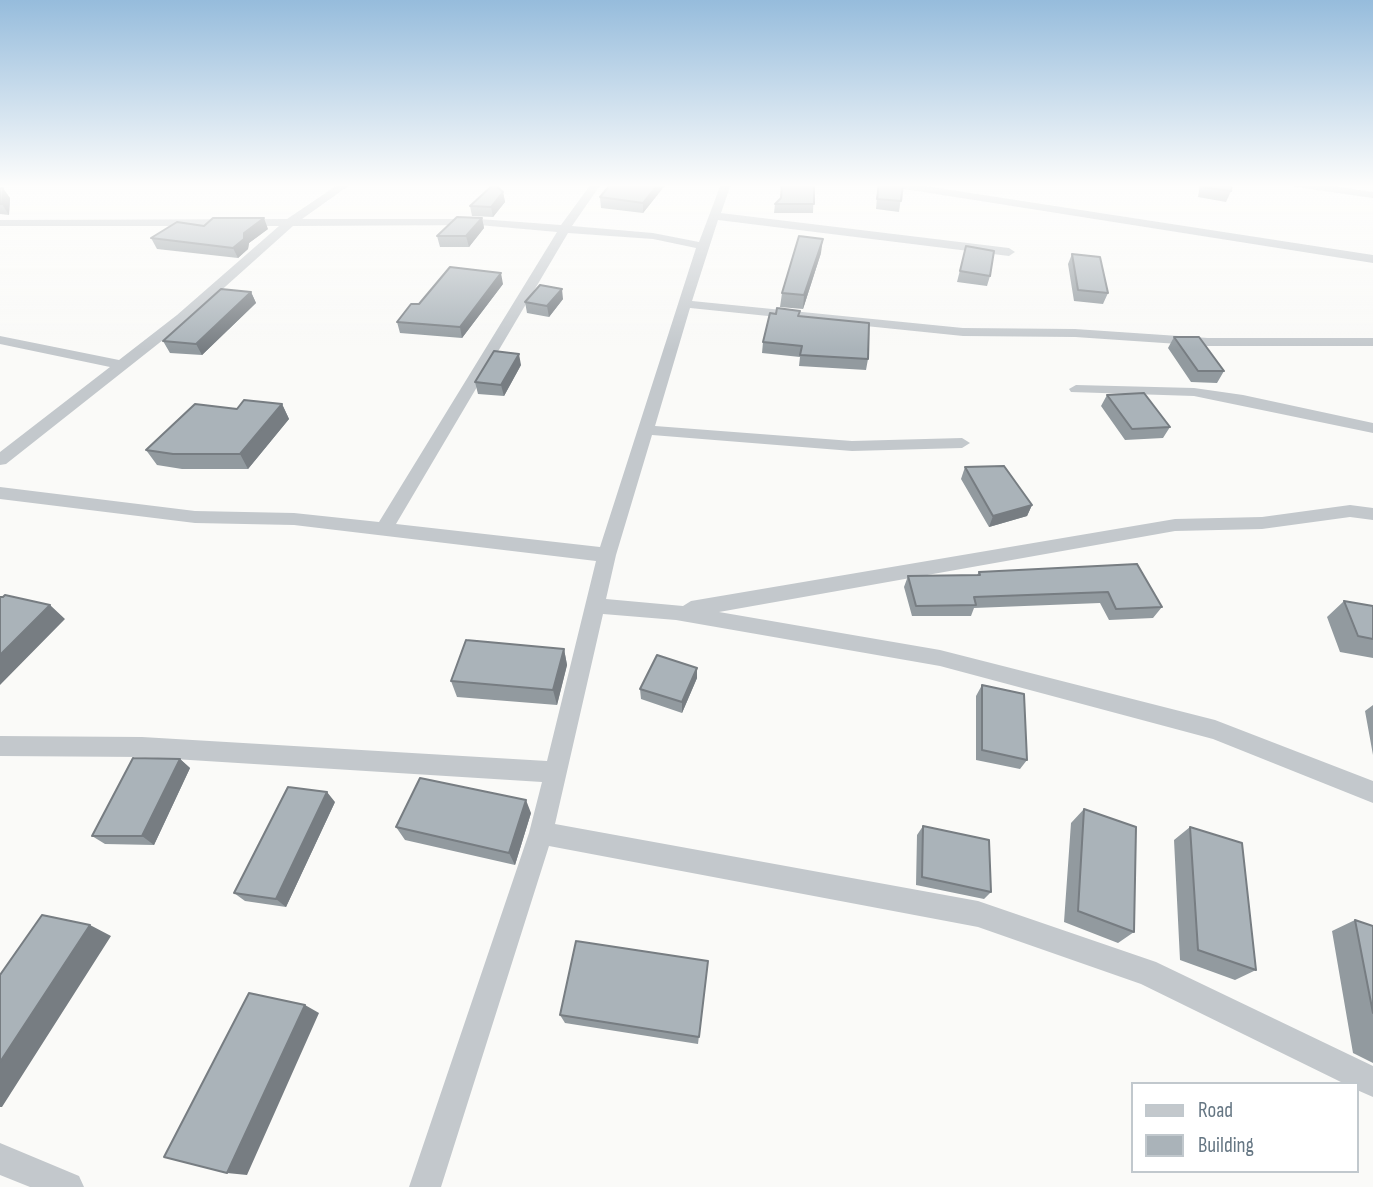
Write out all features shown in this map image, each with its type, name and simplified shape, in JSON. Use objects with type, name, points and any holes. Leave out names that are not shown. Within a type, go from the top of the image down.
[{"type":"street","points":[[0,460],[182,318],[271,239]]},
{"type":"street","points":[[385,528],[558,239]]},
{"type":"street","points":[[670,239],[703,246]]},
{"type":"street","points":[[425,1187],[541,833],[607,555],[705,239]]},
{"type":"street","points":[[906,239],[1009,252]]},
{"type":"street","points":[[1247,239],[1373,259]]},
{"type":"street","points":[[684,304],[963,332],[1075,333],[1209,342],[1373,342]]},
{"type":"street","points":[[0,340],[121,365]]},
{"type":"street","points":[[1076,389],[1194,392],[1373,428]]},
{"type":"street","points":[[646,430],[852,446],[962,443]]},
{"type":"street","points":[[0,493],[195,517],[294,519],[385,528],[607,555]]},
{"type":"street","points":[[676,612],[1175,525],[1262,523],[1350,512],[1373,514]]},
{"type":"street","points":[[593,606],[676,612],[940,658],[1215,730],[1373,792]]},
{"type":"street","points":[[0,746],[142,747],[557,772]]},
{"type":"street","points":[[541,833],[978,914],[1146,972],[1373,1082]]},
{"type":"street","points":[[1,1161],[68,1187]]},
{"type":"building","points":[[162,239],[244,239],[233,248]]},
{"type":"building","points":[[798,239],[823,239],[804,295],[782,293]]},
{"type":"building","points":[[966,246],[994,251],[990,276],[960,271]]},
{"type":"building","points":[[1072,254],[1100,257],[1108,293],[1078,290]]},
{"type":"building","points":[[450,267],[501,273],[460,327],[397,322],[411,304],[419,304]]},
{"type":"building","points":[[540,285],[562,289],[547,306],[525,302]]},
{"type":"building","points":[[221,289],[251,292],[196,344],[163,341]]},
{"type":"building","points":[[777,308],[800,311],[798,316],[869,323],[868,359],[800,355],[802,346],[763,342],[770,313],[776,314]]},
{"type":"building","points":[[1174,337],[1199,337],[1224,371],[1198,371]]},
{"type":"building","points":[[494,351],[519,354],[501,385],[475,382]]},
{"type":"building","points":[[1144,393],[1170,427],[1132,429],[1107,395]]},
{"type":"building","points":[[244,400],[282,404],[240,454],[173,454],[146,450],[195,404],[237,409]]},
{"type":"building","points":[[1004,466],[1032,505],[993,516],[965,467]]},
{"type":"building","points":[[1137,564],[1162,607],[1116,609],[1108,592],[974,597],[976,605],[916,606],[908,576],[980,575],[979,572]]},
{"type":"building","points":[[5,595],[50,605],[0,655],[0,597]]},
{"type":"building","points":[[1344,601],[1373,606],[1373,639],[1358,636]]},
{"type":"building","points":[[466,640],[564,649],[553,690],[451,681]]},
{"type":"building","points":[[657,655],[697,668],[682,702],[640,689]]},
{"type":"building","points":[[982,685],[1024,694],[1027,760],[982,750]]},
{"type":"building","points":[[133,758],[180,759],[142,836],[92,836]]},
{"type":"building","points":[[420,778],[526,800],[509,853],[396,827]]},
{"type":"building","points":[[288,787],[327,792],[276,899],[234,893]]},
{"type":"building","points":[[1084,809],[1136,827],[1134,932],[1078,911]]},
{"type":"building","points":[[923,826],[989,840],[991,892],[922,877]]},
{"type":"building","points":[[1190,827],[1242,843],[1256,970],[1198,950]]},
{"type":"building","points":[[42,915],[90,925],[0,1062],[0,975]]},
{"type":"building","points":[[1355,920],[1373,926],[1373,1013]]},
{"type":"building","points":[[576,941],[708,961],[699,1037],[560,1015]]},
{"type":"building","points":[[249,993],[305,1005],[227,1173],[164,1157]]}]
